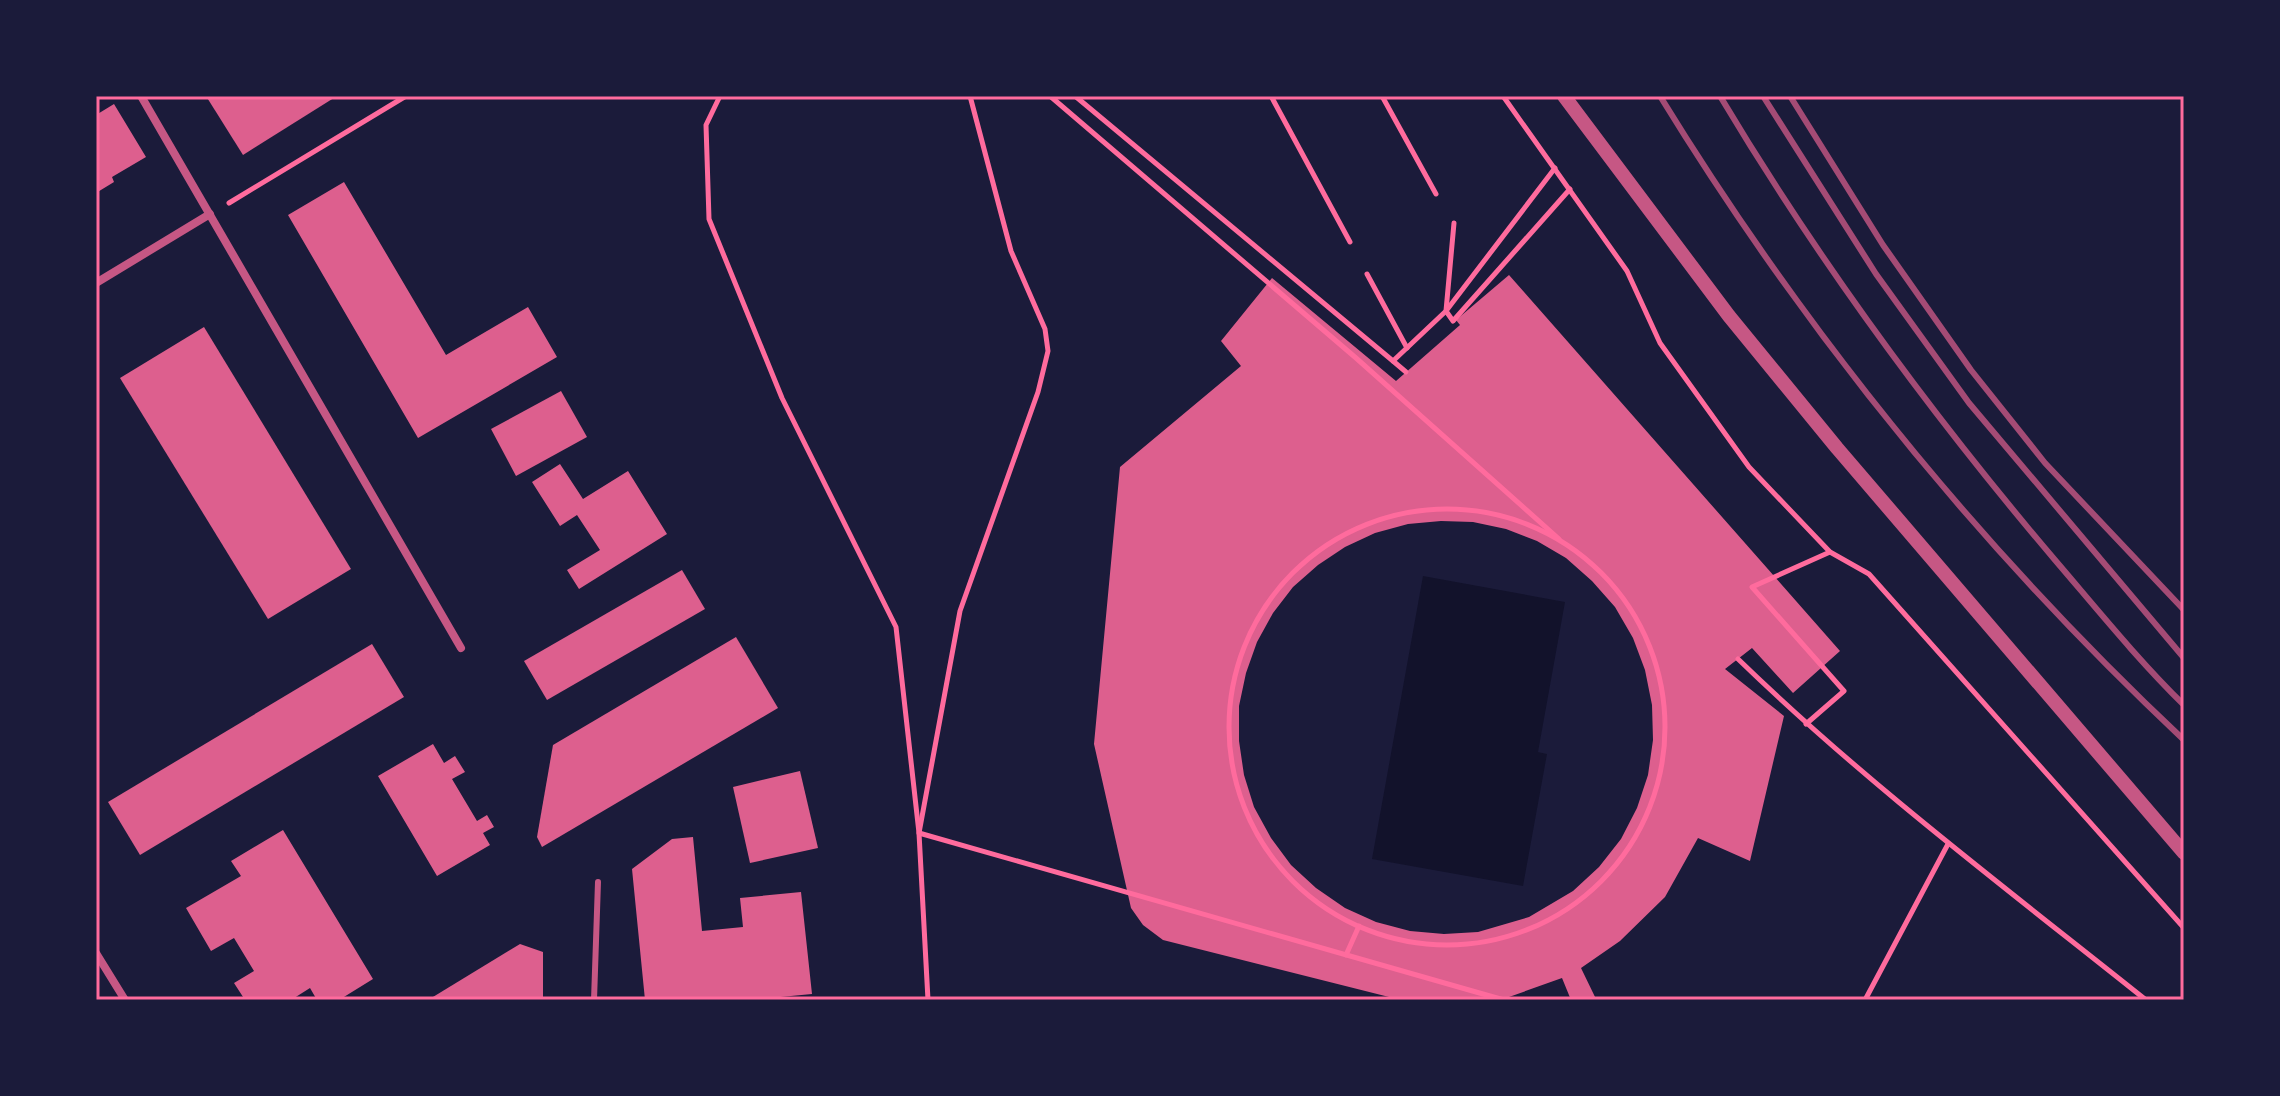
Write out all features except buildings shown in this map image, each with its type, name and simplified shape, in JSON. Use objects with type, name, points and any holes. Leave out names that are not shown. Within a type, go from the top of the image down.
[{"type":"street","points":[[141,96],[461,648]]},
{"type":"street","points":[[1564,96],[1729,316],[1817,424],[2184,853]]},
{"type":"street","points":[[96,283],[210,214]]},
{"type":"street","points":[[96,953],[125,1000]]},
{"type":"lane","points":[[594,1000],[598,882]]},
{"type":"path","points":[[210,214],[406,96]]},
{"type":"path","points":[[720,96],[706,125],[709,219],[782,398],[896,627],[919,833],[928,1000]]},
{"type":"path","points":[[919,833],[960,611],[1038,392],[1048,351],[1045,329],[1011,251],[970,96]]},
{"type":"path","points":[[1050,96],[1593,566],[1618,592],[1639,623],[1649,646],[1663,693],[1665,730],[1662,767],[1652,802],[1637,835],[1615,866],[1590,893],[1559,914],[1526,930],[1491,940],[1455,945],[1418,943],[1383,936],[1318,904],[1290,880],[1267,852],[1249,821],[1236,787],[1229,751],[1228,715],[1233,680],[1244,645],[1259,614],[1288,578],[1333,541],[1364,526],[1398,515],[1432,510],[1467,511],[1512,520],[1565,544]]},
{"type":"path","points":[[1075,96],[1406,372]]},
{"type":"path","points":[[1271,96],[1350,242]]},
{"type":"path","points":[[1382,96],[1436,194]]},
{"type":"path","points":[[1503,96],[1627,271],[1660,343],[1749,467],[1830,552],[1869,574],[2184,928]]},
{"type":"path","points":[[1393,361],[1446,311],[1555,168]]},
{"type":"path","points":[[1454,223],[1446,311],[1453,321],[1570,189]]},
{"type":"path","points":[[1367,274],[1407,348]]},
{"type":"path","points":[[1806,724],[1844,691],[1752,587],[1830,552]]},
{"type":"path","points":[[1738,659],[1806,724],[1948,844],[2146,1000]]},
{"type":"path","points":[[919,833],[1504,1000]]},
{"type":"path","points":[[1865,1000],[1948,844]]},
{"type":"path","points":[[1346,955],[1359,926]]},
{"type":"shaded area","points":[[1423,576],[1565,602],[1538,752],[1547,754],[1523,886],[1372,859]]},
{"type":"railway","points":[[1660,96],[1775,269],[1901,435],[2037,592],[2184,740]]},
{"type":"railway","points":[[1720,96],[1796,217],[1920,392],[2055,560],[2184,705]]},
{"type":"railway","points":[[1763,96],[1876,274],[1969,403],[2184,658]]},
{"type":"railway","points":[[1790,96],[1883,245],[1971,370],[2045,463],[2184,610]]}]
